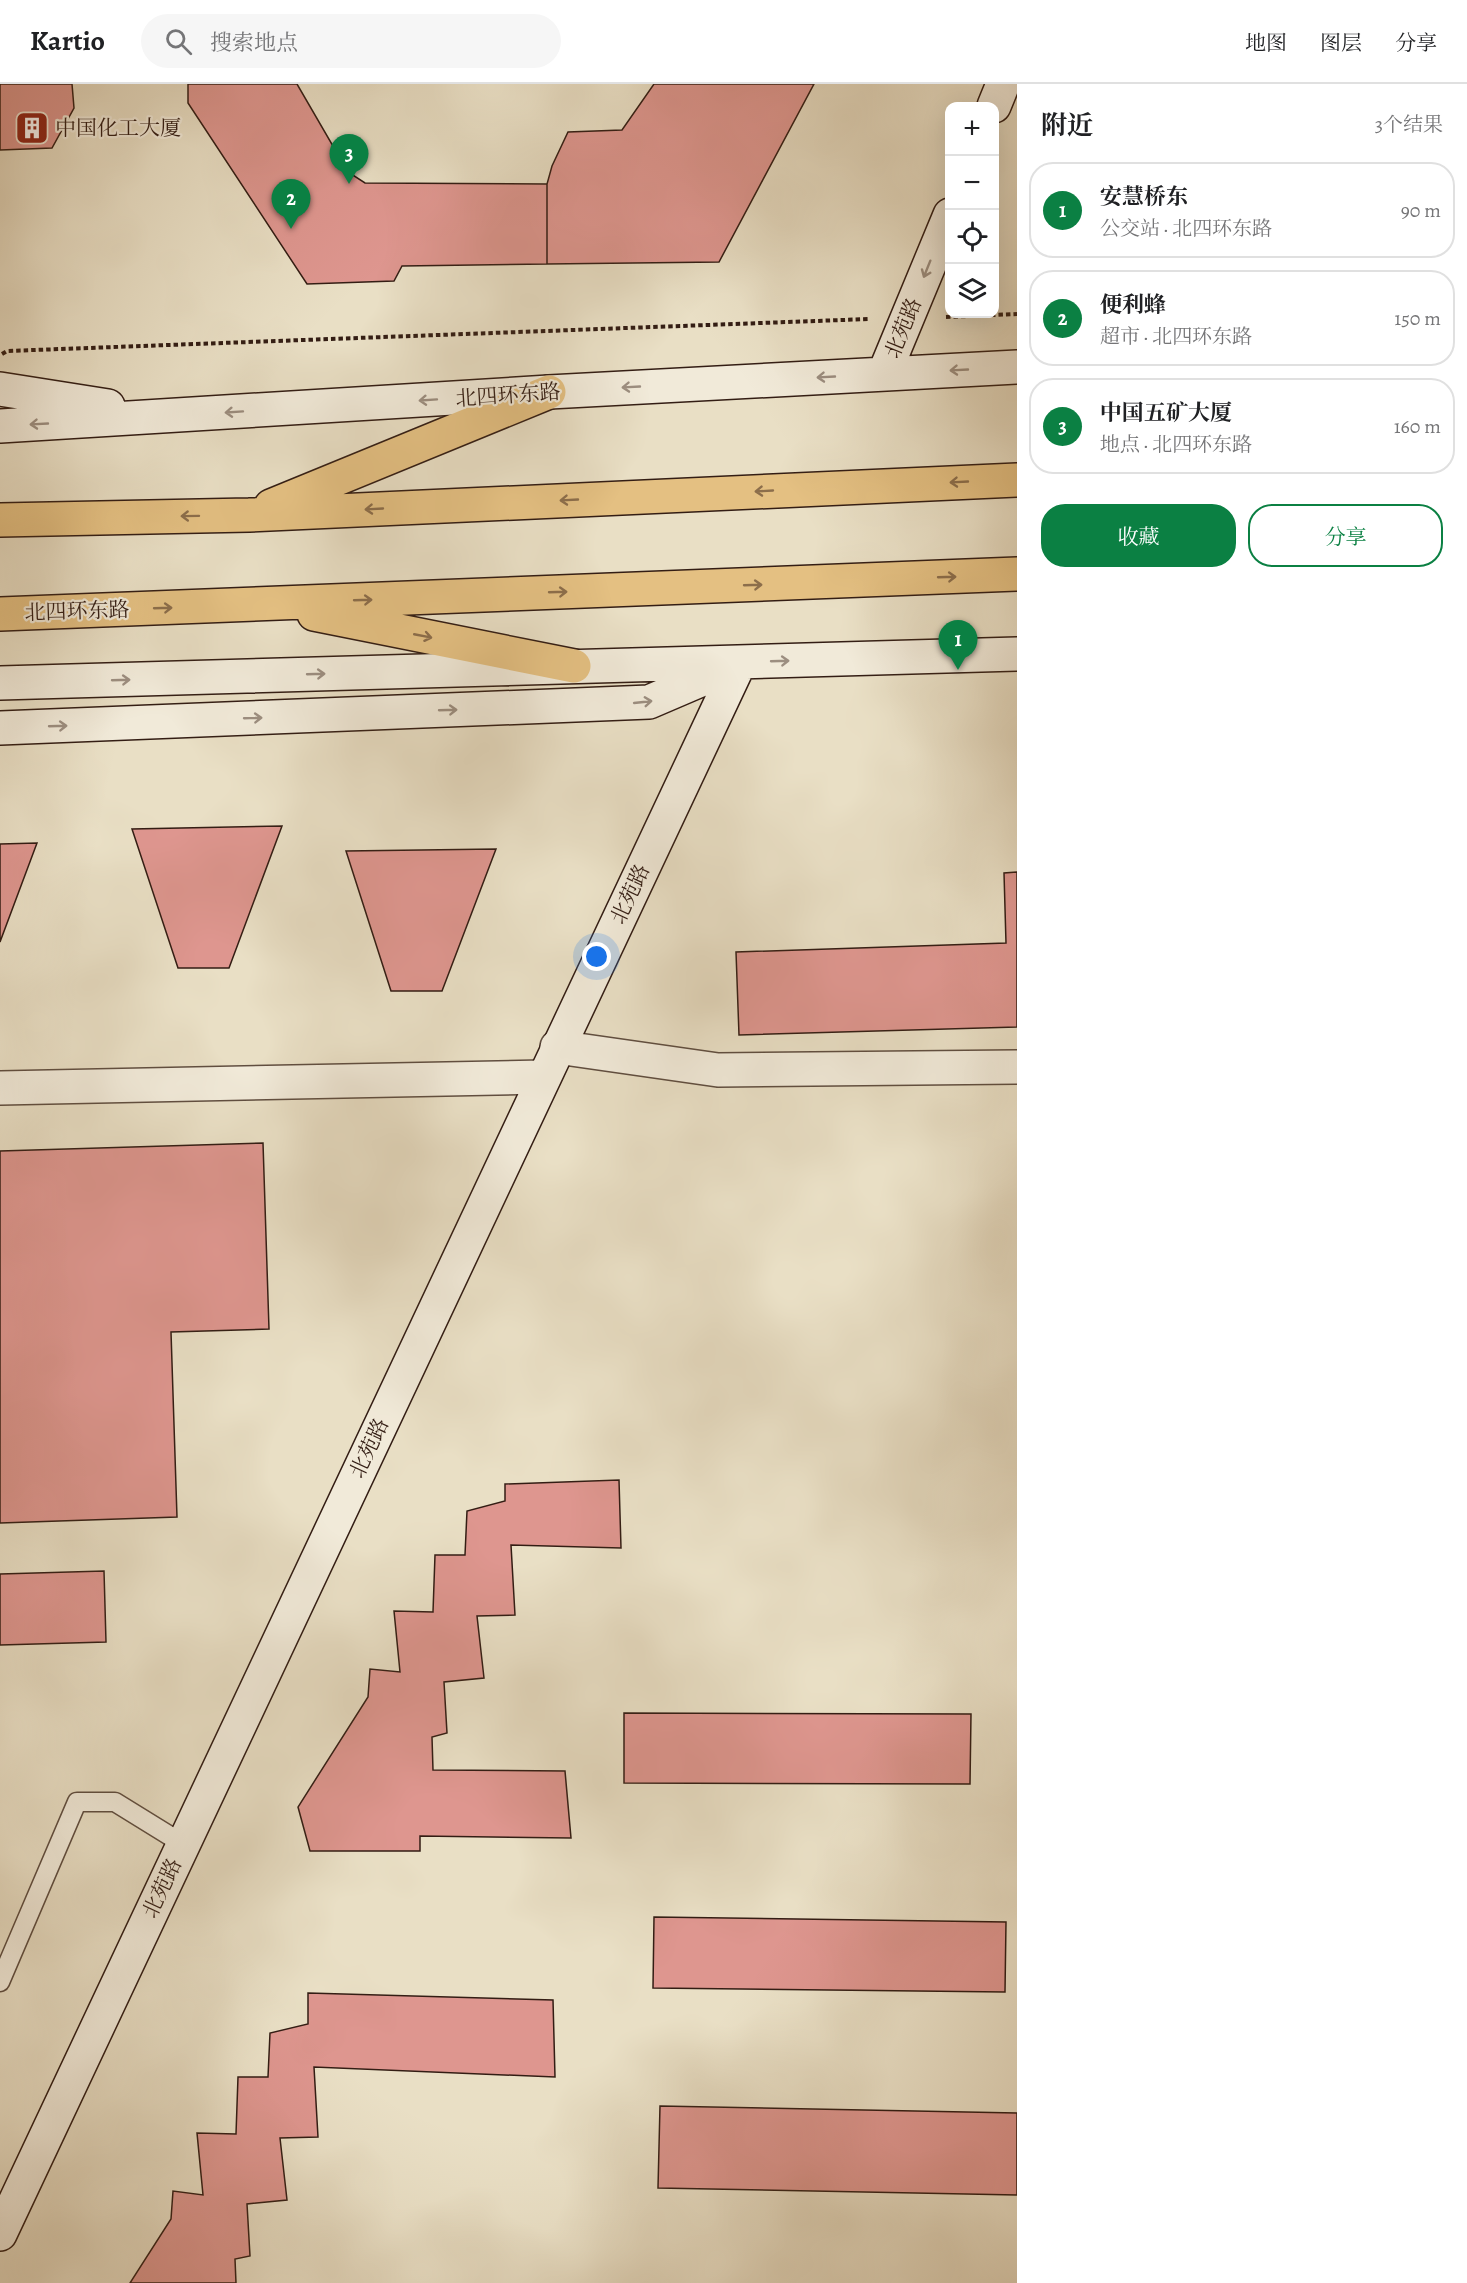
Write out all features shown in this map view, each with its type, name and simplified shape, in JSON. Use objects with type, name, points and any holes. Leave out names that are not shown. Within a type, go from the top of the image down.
[{"type":"highway","points":[[249,515],[549,392]]},
{"type":"highway","points":[[0,520],[249,515],[1017,480]]},
{"type":"highway","name":"北四环东路","points":[[0,614],[1017,574]]},
{"type":"highway","points":[[262,604],[574,666]]},
{"type":"street","points":[[996,102],[1003,84]]},
{"type":"street","name":"北苑路","points":[[884,374],[945,227]]},
{"type":"street","name":"北四环东路","points":[[0,426],[549,392],[1017,367]]},
{"type":"street","points":[[0,389],[175,416]]},
{"type":"street","points":[[0,683],[1017,654]]},
{"type":"street","points":[[0,728],[650,702],[740,662]]},
{"type":"street","name":"北苑路","points":[[0,2234],[740,662]]},
{"type":"street","points":[[557,1047],[718,1070],[1017,1066]]},
{"type":"street","points":[[0,1088],[543,1077]]},
{"type":"lane","points":[[0,1982],[77,1802],[115,1802],[183,1845]]},
{"type":"path","points":[[0,354],[7,351],[1017,314]]},
{"type":"building","name":"中国化工大厦","points":[[0,84],[72,84],[74,108],[52,148],[0,150]]},
{"type":"building","points":[[188,84],[297,84],[348,172],[365,183],[547,184],[547,264],[402,266],[394,281],[307,284],[188,103]]},
{"type":"building","points":[[654,84],[814,84],[719,262],[547,264],[547,184],[552,166],[568,132],[622,130]]},
{"type":"building","points":[[282,826],[229,968],[178,968],[132,829]]},
{"type":"building","points":[[37,843],[0,942],[0,844]]},
{"type":"building","points":[[496,849],[442,991],[391,991],[346,851]]},
{"type":"building","points":[[1017,872],[1017,1027],[739,1035],[736,952],[1006,943],[1004,873]]},
{"type":"building","points":[[263,1143],[269,1329],[171,1332],[177,1517],[0,1523],[0,1151]]},
{"type":"building","points":[[619,1480],[621,1548],[511,1545],[515,1615],[477,1616],[484,1678],[444,1682],[447,1733],[432,1737],[433,1770],[565,1771],[571,1838],[420,1836],[420,1851],[310,1851],[298,1807],[368,1697],[370,1669],[400,1672],[394,1611],[433,1612],[435,1555],[465,1555],[467,1511],[505,1501],[505,1484]]},
{"type":"building","points":[[104,1571],[106,1642],[0,1645],[0,1574]]},
{"type":"building","points":[[624,1713],[971,1714],[970,1784],[624,1783]]},
{"type":"building","points":[[654,1917],[1006,1922],[1005,1992],[653,1988]]},
{"type":"building","points":[[308,1993],[553,2000],[555,2077],[314,2067],[318,2137],[280,2138],[287,2200],[247,2204],[250,2256],[235,2259],[236,2283],[130,2283],[171,2219],[173,2191],[203,2195],[197,2133],[236,2134],[238,2077],[268,2077],[270,2033],[308,2024]]},
{"type":"building","points":[[660,2106],[1017,2113],[1017,2195],[658,2188]]},
{"type":"place","name":"中国化工大厦","points":[[32,128]]},
{"type":"place","name":"中国五矿大厦","points":[[349,184]]},
{"type":"place","name":"便利蜂","points":[[291,229]]},
{"type":"place","name":"安慧桥东","points":[[958,670]]}]
